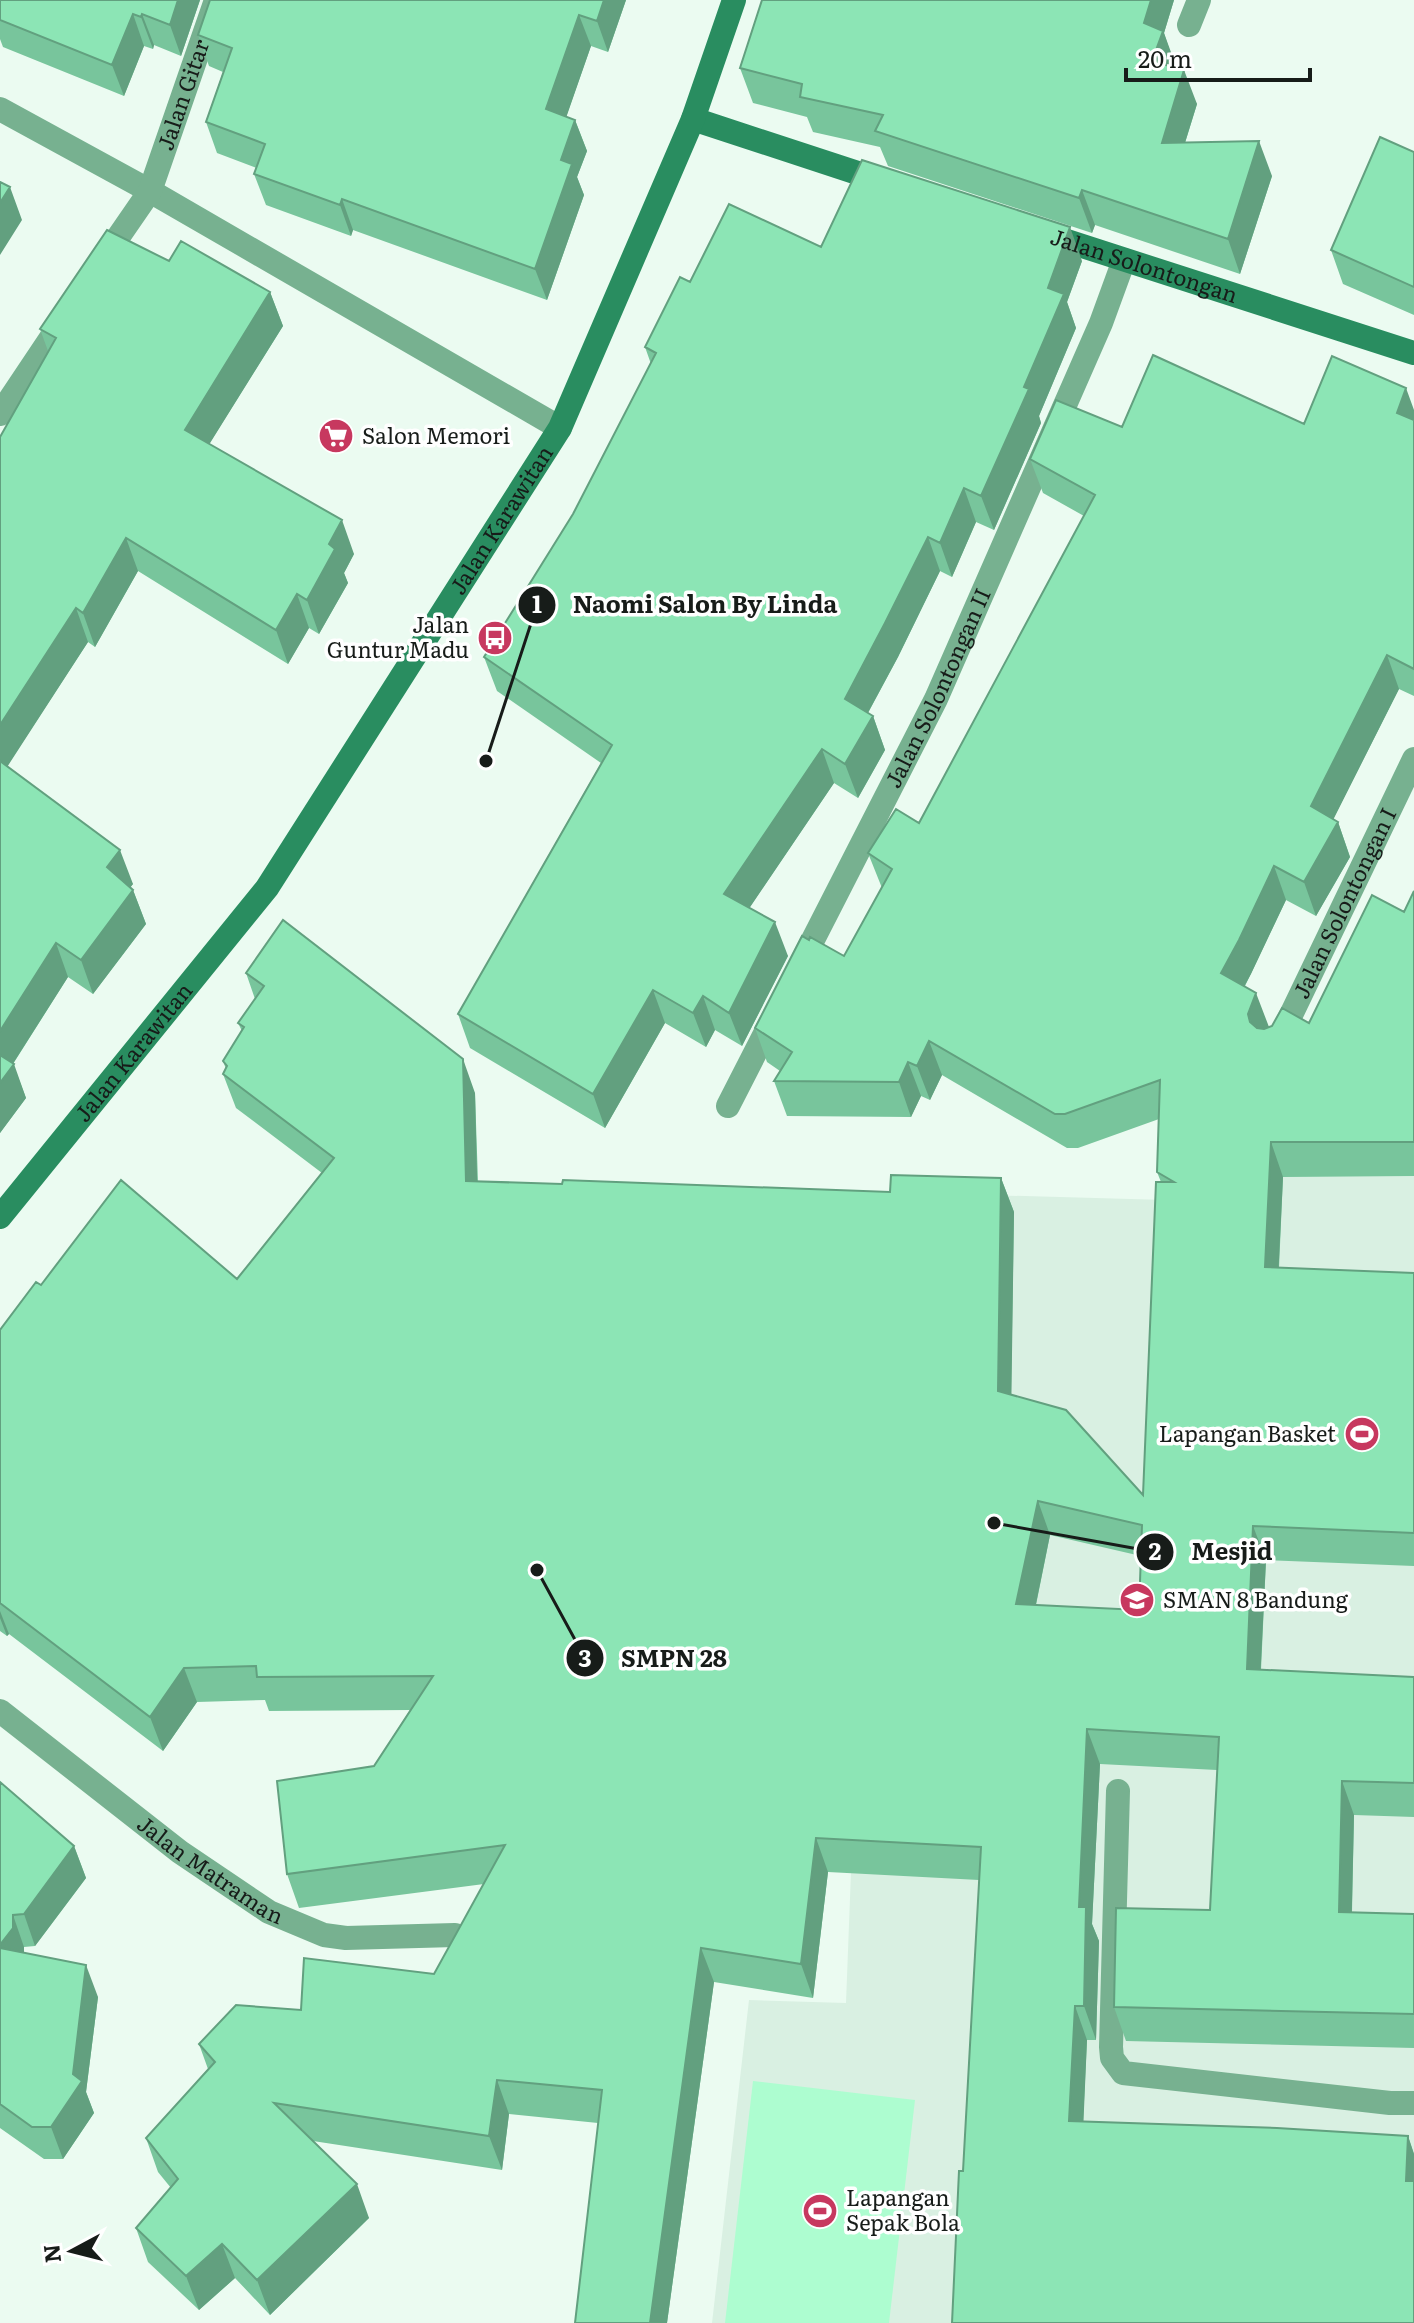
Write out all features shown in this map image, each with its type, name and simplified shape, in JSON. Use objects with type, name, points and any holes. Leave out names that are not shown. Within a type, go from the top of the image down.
[{"type":"street","name":"Jalan Gitar","points":[[0,414],[150,191],[216,0]]},
{"type":"street","name":"Jalan Karawitan","points":[[0,1217],[267,888],[560,428],[693,119],[734,0]]},
{"type":"street","points":[[1189,25],[1199,0]]},
{"type":"street","points":[[0,109],[150,191],[560,428]]},
{"type":"street","points":[[693,119],[916,192]]},
{"type":"street","name":"Jalan Solontongan","points":[[1020,226],[1414,353]]},
{"type":"street","name":"Jalan Solontongan II","points":[[728,1106],[936,699],[1101,323],[1124,260]]},
{"type":"street","name":"Jalan Solontongan I","points":[[1275,1048],[1414,759]]},
{"type":"street","name":"Jalan Matraman","points":[[0,1711],[180,1852],[269,1912],[324,1935],[346,1938],[455,1935]]},
{"type":"street","points":[[1118,1791],[1111,2047],[1112,2058],[1123,2073],[1390,2103],[1414,2103]]},
{"type":"shaded area","name":"SMAN 8 Bandung","points":[[1414,1089],[1414,2309],[1378,2323],[712,2323],[749,2000],[846,2003],[877,1192],[1166,1200]]},
{"type":"green space","name":"Lapangan Sepak Bola","points":[[753,2081],[915,2100],[889,2323],[725,2323]]},
{"type":"building","points":[[0,0],[178,0],[170,25],[142,14],[141,17],[133,14],[112,65],[0,20]]},
{"type":"building","points":[[210,0],[604,0],[597,21],[579,15],[546,109],[575,120],[561,160],[572,164],[535,269],[342,199],[340,205],[254,174],[265,144],[206,122],[232,48],[198,35]]},
{"type":"building","points":[[762,0],[1151,0],[1144,23],[1163,31],[1152,61],[1184,70],[1162,143],[1259,141],[1228,239],[1082,190],[1079,198],[875,131],[883,115],[800,97],[802,84],[740,68]]},
{"type":"building","points":[[1380,137],[1414,152],[1414,287],[1331,250]]},
{"type":"building","points":[[862,160],[1070,227],[1048,288],[1064,294],[1024,387],[1029,389],[981,496],[964,488],[940,543],[928,537],[845,699],[873,716],[845,764],[822,749],[724,894],[775,922],[729,1013],[703,996],[693,1013],[653,990],[593,1094],[458,1014],[612,745],[484,657],[573,514],[656,353],[645,347],[680,277],[690,282],[729,204],[821,247]]},
{"type":"building","points":[[0,182],[10,187],[0,203]]},
{"type":"building","points":[[107,230],[169,261],[181,241],[270,292],[185,430],[342,520],[329,544],[335,549],[307,600],[297,594],[276,630],[126,538],[83,613],[76,608],[0,725],[0,437],[56,338],[40,329]]},
{"type":"building","points":[[1153,355],[1304,424],[1332,356],[1406,388],[1397,413],[1414,420],[1414,669],[1387,655],[1311,806],[1338,822],[1304,882],[1274,866],[1221,973],[1256,993],[1248,1014],[1250,1022],[1257,1028],[1272,1026],[1282,1008],[1309,1023],[1372,895],[1404,912],[1414,891],[1414,1142],[1271,1142],[1265,1267],[1414,1273],[1414,1533],[1253,1526],[1247,1669],[1414,1677],[1414,1783],[1342,1781],[1339,1912],[1414,1914],[1414,2014],[1114,2007],[1116,1908],[1210,1910],[1219,1737],[1087,1729],[1079,1907],[1086,1907],[1084,2006],[1075,2006],[1069,2121],[1408,2136],[1406,2181],[1414,2181],[1414,2323],[952,2323],[981,1847],[816,1838],[801,1964],[701,1948],[650,2323],[575,2323],[602,2090],[497,2080],[489,2136],[274,2103],[357,2184],[257,2280],[222,2244],[186,2276],[136,2228],[178,2179],[146,2138],[215,2062],[199,2044],[236,2005],[301,2010],[304,1958],[434,1974],[505,1845],[287,1874],[277,1781],[374,1766],[433,1676],[257,1677],[256,1666],[184,1668],[150,1717],[0,1603],[0,1330],[36,1282],[41,1285],[121,1180],[237,1279],[334,1158],[223,1074],[227,1066],[223,1061],[244,1027],[238,1023],[264,986],[246,973],[283,920],[463,1059],[466,1181],[562,1184],[563,1180],[890,1192],[891,1175],[1001,1178],[998,1391],[1066,1410],[1143,1495],[1156,1182],[1174,1182],[1157,1172],[1160,1080],[1065,1114],[1055,1114],[929,1041],[917,1066],[908,1062],[899,1082],[774,1081],[792,1052],[755,1028],[802,936],[809,940],[810,937],[844,956],[892,869],[868,853],[896,809],[919,823],[1095,495],[1030,459],[1056,400],[1122,427]],"holes":[[[1038,1501],[1142,1525],[1139,1610],[1016,1604]]]},
{"type":"building","points":[[0,761],[120,850],[107,867],[133,890],[81,960],[56,943],[0,1031]]},
{"type":"building","points":[[0,1055],[14,1064],[0,1083]]},
{"type":"building","points":[[0,1782],[74,1846],[24,1914],[13,1915],[13,1928],[0,1945]]},
{"type":"building","points":[[0,1948],[86,1965],[73,2074],[82,2081],[51,2127],[32,2127],[0,2104]]},
{"type":"place","name":"Salon Memori","points":[[336,436]]},
{"type":"place","name":"Jalan Guntur Madu","points":[[495,638]]},
{"type":"place","name":"Naomi Salon By Linda","points":[[486,761]]},
{"type":"place","name":"Lapangan Basket","points":[[1362,1434]]},
{"type":"place","name":"Mesjid","points":[[994,1523]]},
{"type":"place","name":"SMPN 28","points":[[537,1570]]},
{"type":"place","name":"SMAN 8 Bandung","points":[[1137,1600]]},
{"type":"place","name":"Lapangan Sepak Bola","points":[[820,2211]]}]
